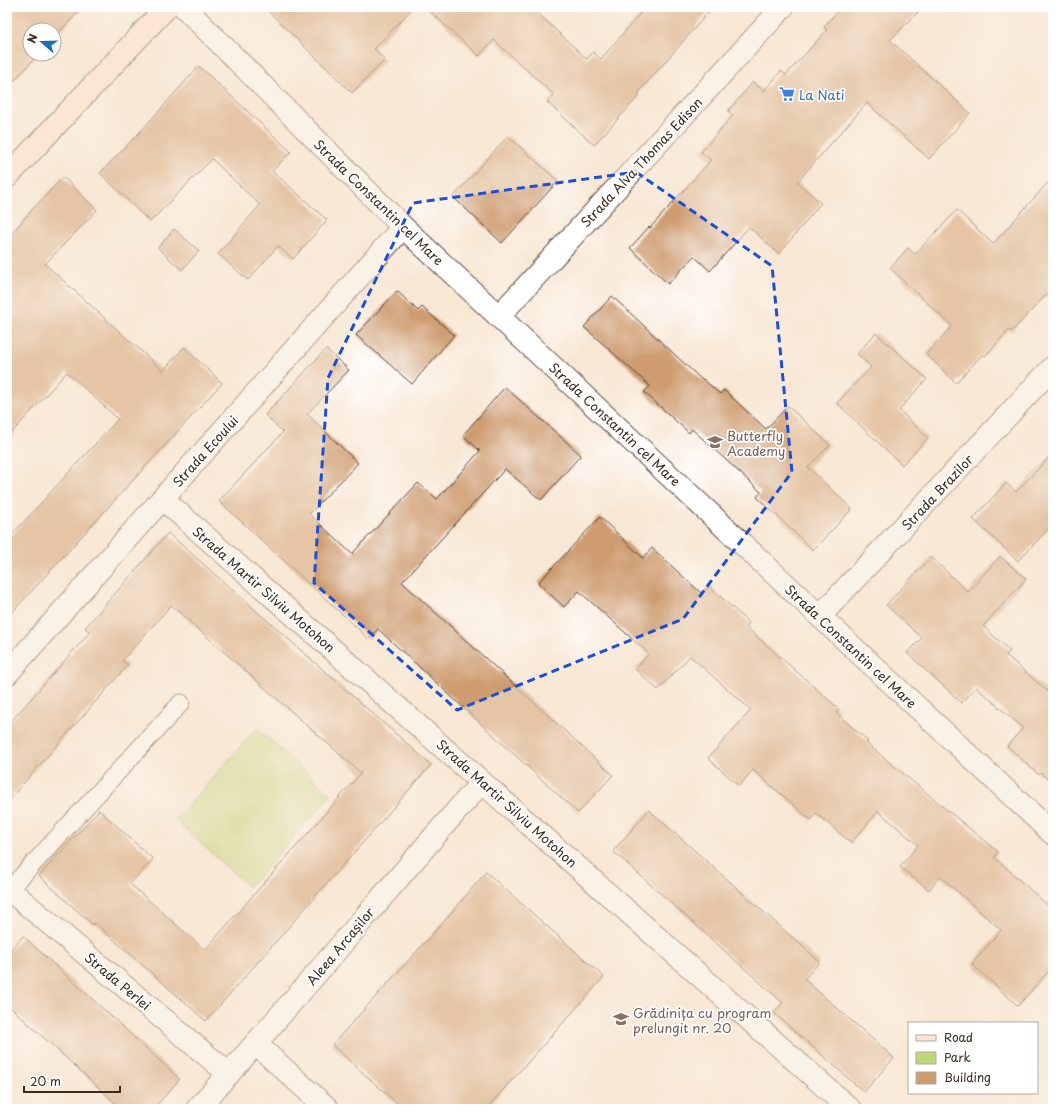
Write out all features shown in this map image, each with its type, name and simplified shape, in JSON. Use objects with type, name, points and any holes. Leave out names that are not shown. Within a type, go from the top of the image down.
[{"type":"main road","points":[[7,177],[167,7]]},
{"type":"street","name":"Strada Constantin cel Mare","points":[[184,7],[403,227],[1053,834]]},
{"type":"street","name":"Strada Alva Thomas Edison","points":[[499,316],[783,7]]},
{"type":"street","name":"Strada Ecoului","points":[[7,674],[403,227]]},
{"type":"street","name":"Strada Brazilor","points":[[820,616],[1053,368]]},
{"type":"street","name":"Strada Martir Silviu Motohon","points":[[163,499],[850,1109]]},
{"type":"street","name":"Aleea Arcașilor","points":[[197,1109],[230,1074],[414,858],[482,782]]},
{"type":"street","name":"Strada Perlei","points":[[8,889],[230,1074]]},
{"type":"street","points":[[256,1044],[328,1109]]},
{"type":"lane","points":[[8,889],[181,703]]},
{"type":"highlighted area","points":[[636,172],[772,266],[792,472],[683,619],[457,710],[314,583],[328,378],[413,203]]},
{"type":"green space","points":[[257,728],[331,795],[249,887],[175,820]]},
{"type":"building","points":[[7,7],[83,7],[62,29],[62,22],[22,22],[22,62],[31,62],[7,88]]},
{"type":"building","points":[[264,7],[414,7],[374,49],[385,60],[352,93]]},
{"type":"building","points":[[425,7],[531,7],[587,59],[593,52],[601,59],[646,7],[713,7],[638,93],[640,95],[594,145],[547,102],[554,95],[494,40],[479,56]]},
{"type":"building","points":[[841,7],[923,7],[890,40],[970,113],[929,159],[867,103],[797,182],[821,203],[779,254],[749,227],[710,271],[694,256],[668,284],[630,248],[711,160],[701,152],[733,115],[728,111],[753,82],[764,91],[781,71],[786,75],[827,30],[824,27]]},
{"type":"building","points":[[199,66],[291,152],[272,171],[327,220],[293,259],[278,246],[248,280],[218,254],[260,205],[212,159],[150,222],[100,173],[142,130]]},
{"type":"building","points":[[508,136],[558,181],[502,243],[453,197]]},
{"type":"building","points":[[63,177],[97,210],[45,264],[163,371],[184,347],[222,383],[7,618],[7,540],[118,419],[67,372],[7,438],[7,239]]},
{"type":"building","points":[[1053,177],[1053,288],[1011,332],[1009,330],[985,356],[983,354],[956,383],[926,354],[952,326],[890,268],[908,248],[915,254],[957,210],[993,244]]},
{"type":"building","points":[[174,229],[199,251],[182,270],[158,248]]},
{"type":"building","points":[[397,291],[418,311],[422,307],[454,335],[412,384],[356,335]]},
{"type":"building","points":[[612,296],[702,380],[703,379],[720,394],[724,390],[766,429],[788,406],[830,445],[808,467],[852,509],[813,550],[757,497],[761,492],[692,429],[689,433],[644,392],[650,386],[584,327]]},
{"type":"building","points":[[876,333],[927,379],[899,410],[928,438],[902,465],[837,403],[871,367],[857,354]]},
{"type":"building","points":[[326,349],[349,370],[307,414],[358,463],[309,514],[352,554],[418,483],[437,499],[480,451],[463,435],[505,387],[581,455],[541,500],[505,469],[402,582],[613,775],[578,813],[378,629],[369,639],[219,501],[283,432],[265,415]]},
{"type":"building","points":[[1053,453],[1053,524],[1018,561],[973,519],[1006,483],[1016,492]]},
{"type":"building","points":[[600,517],[643,558],[652,548],[702,594],[709,586],[749,623],[746,627],[839,709],[836,713],[868,741],[866,743],[998,852],[994,857],[1053,910],[1053,966],[1018,1006],[972,964],[1001,930],[940,876],[929,890],[900,867],[918,845],[878,811],[851,843],[816,813],[811,820],[753,770],[739,786],[708,758],[751,710],[690,656],[658,690],[635,669],[649,654],[579,591],[564,607],[538,583]]},
{"type":"building","points":[[168,533],[431,765],[206,1021],[95,923],[93,925],[39,876],[99,810],[153,859],[130,884],[205,950],[361,773],[171,605],[122,661],[128,665],[7,802],[7,726],[90,632],[85,628]]},
{"type":"building","points":[[1000,556],[1026,579],[983,626],[1010,651],[1006,655],[1053,696],[1053,785],[1041,773],[1039,775],[1007,746],[1023,728],[976,687],[962,703],[907,653],[922,638],[886,605],[931,557],[968,592]]},
{"type":"building","points":[[649,810],[820,962],[804,979],[894,1058],[864,1092],[774,1013],[783,1003],[613,851]]},
{"type":"building","points":[[486,872],[604,977],[486,1109],[403,1109],[332,1045],[445,920]]},
{"type":"building","points":[[23,936],[180,1079],[153,1109],[122,1109],[7,1004],[7,954]]},
{"type":"place","name":"La Nati","points":[[787,94]]},
{"type":"place","name":"Butterfly Academy","points":[[715,442]]},
{"type":"place","name":"Grădinița cu program prelungit nr. 20","points":[[621,1019]]}]
